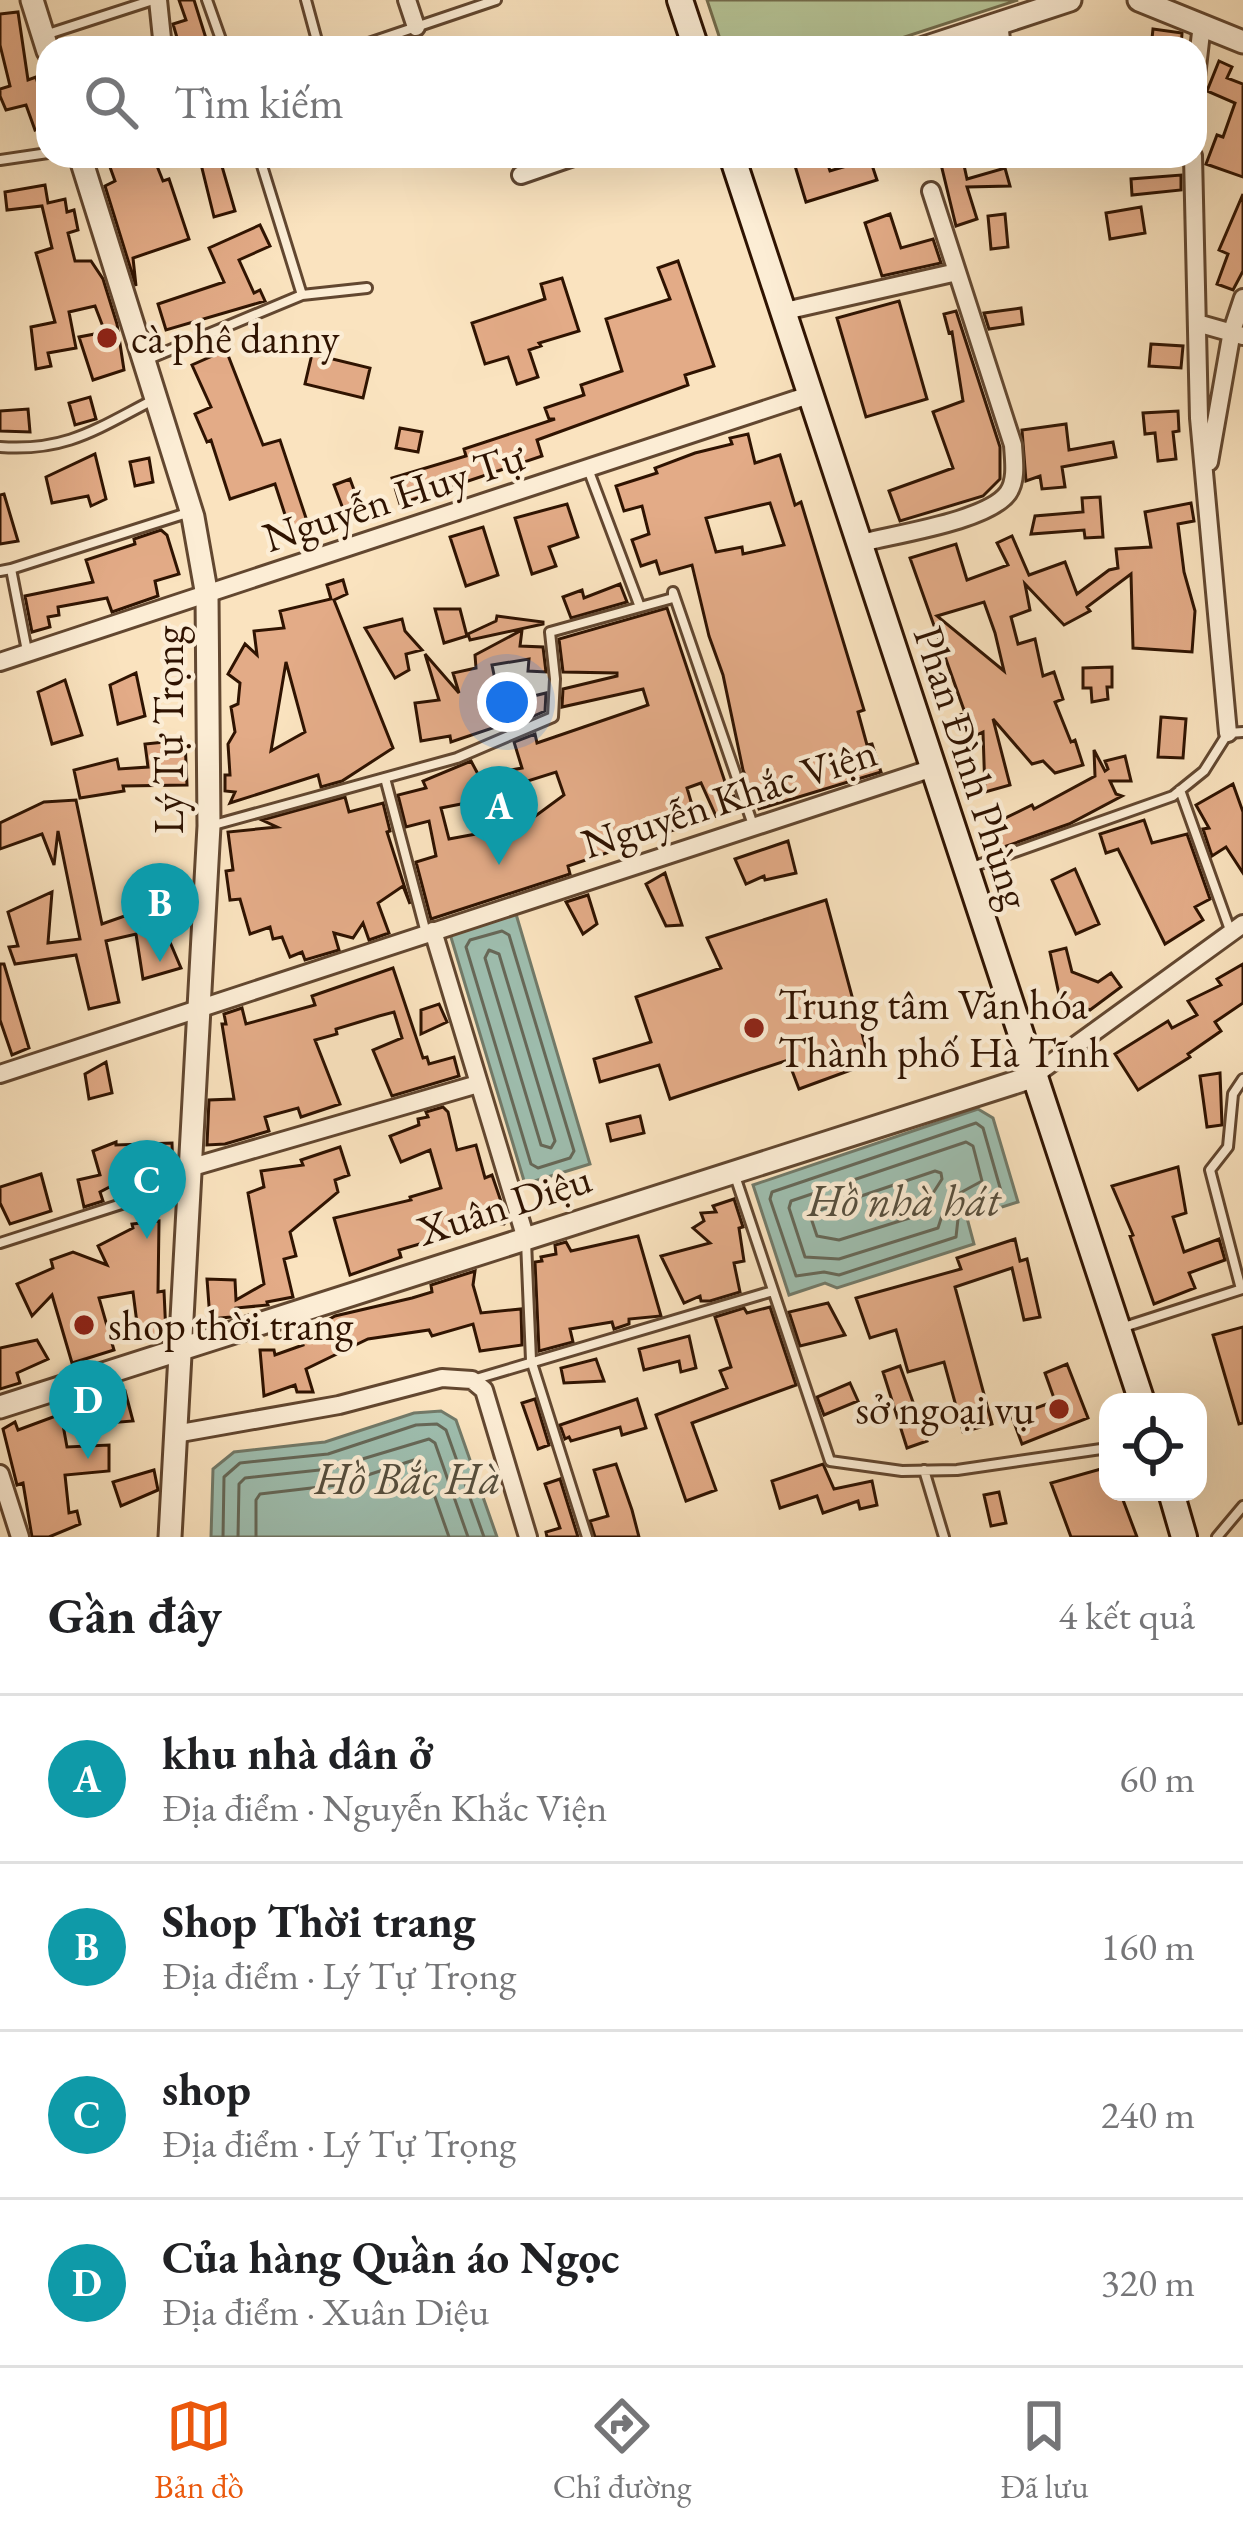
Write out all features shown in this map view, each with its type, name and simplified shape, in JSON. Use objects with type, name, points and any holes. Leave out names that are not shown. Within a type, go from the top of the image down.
[{"type":"main road","points":[[680,0],[692,36]]},
{"type":"main road","name":"Phan Đình Phùng","points":[[737,168],[1139,1393]]},
{"type":"main road","points":[[1174,1501],[1184,1537]]},
{"type":"street","points":[[32,0],[44,36]]},
{"type":"street","points":[[155,0],[162,36]]},
{"type":"street","points":[[407,0],[416,27]]},
{"type":"street","points":[[960,36],[1070,0]]},
{"type":"street","points":[[1138,0],[1243,42]]},
{"type":"street","points":[[999,23],[1001,36]]},
{"type":"street","points":[[1201,36],[1202,23]]},
{"type":"street","name":"Lý Tự Trọng","points":[[84,168],[192,511],[208,596],[209,826],[170,1537]]},
{"type":"street","points":[[521,175],[541,168]]},
{"type":"street","points":[[1193,168],[1199,418],[1210,570],[1235,732]]},
{"type":"street","points":[[861,543],[983,510],[1001,500],[1012,485],[1013,446],[931,190]]},
{"type":"street","points":[[784,311],[957,272]]},
{"type":"street","points":[[1206,482],[1243,298]]},
{"type":"street","points":[[1197,323],[1238,333]]},
{"type":"street","name":"Nguyễn Huy Tự","points":[[0,662],[809,395]]},
{"type":"street","name":"Nguyễn Khắc Viện","points":[[0,1074],[932,768]]},
{"type":"street","points":[[1032,1077],[1237,930]]},
{"type":"street","points":[[429,933],[526,1239]]},
{"type":"street","name":"Xuân Diệu","points":[[0,1407],[1032,1077]]},
{"type":"street","points":[[189,1175],[478,1084]]},
{"type":"street","points":[[176,1434],[339,1405],[442,1378],[472,1380],[484,1390],[528,1537]]},
{"type":"street","points":[[0,1474],[20,1537]]},
{"type":"lane","points":[[64,36],[155,0]]},
{"type":"lane","points":[[207,0],[220,36]]},
{"type":"lane","points":[[306,0],[316,36]]},
{"type":"lane","points":[[389,36],[496,0]]},
{"type":"lane","points":[[0,160],[36,155]]},
{"type":"lane","points":[[264,168],[302,295]]},
{"type":"lane","points":[[145,361],[302,295],[367,288]]},
{"type":"lane","points":[[0,447],[43,449],[65,444],[155,399]]},
{"type":"lane","points":[[588,470],[640,607]]},
{"type":"lane","points":[[28,653],[5,570],[192,511]]},
{"type":"lane","points":[[209,826],[457,758],[553,717],[550,632],[673,598],[673,592],[754,826]]},
{"type":"lane","points":[[965,869],[1173,796],[1204,770],[1235,732]]},
{"type":"lane","points":[[385,778],[429,933]]},
{"type":"lane","points":[[1180,790],[1237,930]]},
{"type":"lane","points":[[1117,1329],[1242,1289],[1210,1170],[1228,1147],[1233,1094],[1243,1079]]},
{"type":"lane","points":[[734,1172],[830,1461],[957,1469],[1099,1449]]},
{"type":"lane","points":[[0,1243],[189,1175]]},
{"type":"lane","points":[[526,1239],[531,1360],[586,1537]]},
{"type":"lane","points":[[472,1380],[773,1291]]},
{"type":"lane","points":[[924,1470],[944,1537]]},
{"type":"lane","points":[[1217,1537],[1243,1506]]},
{"type":"green space","points":[[707,0],[1018,0],[908,36],[719,36]]},
{"type":"water","points":[[516,914],[590,1164],[525,1184],[450,934]]},
{"type":"water","name":"Hồ nhà hát","points":[[978,1109],[993,1118],[1018,1202],[967,1218],[974,1244],[837,1288],[825,1283],[789,1295],[753,1185]]},
{"type":"water","name":"Hồ Bắc Hà","points":[[441,1411],[456,1420],[497,1537],[211,1537],[213,1469],[234,1452],[325,1442],[414,1413]]},
{"type":"building","points":[[179,0],[194,0],[205,36],[176,36],[173,24],[186,20]]},
{"type":"building","points":[[18,12],[28,80],[36,77],[35,130],[26,105],[6,110],[0,96],[0,89],[10,86],[0,45],[0,14]]},
{"type":"building","points":[[1153,29],[1182,33],[1182,36],[1152,36]]},
{"type":"building","points":[[1219,61],[1232,67],[1227,78],[1243,84],[1243,177],[1207,164],[1235,103],[1207,91]]},
{"type":"building","points":[[110,168],[158,168],[163,181],[169,179],[189,239],[133,258],[136,286],[105,186],[115,181]]},
{"type":"building","points":[[202,168],[222,168],[235,211],[214,217]]},
{"type":"building","points":[[796,168],[873,168],[877,180],[806,202]]},
{"type":"building","points":[[942,168],[965,168],[967,179],[1005,168],[1010,186],[967,187],[977,219],[956,226]]},
{"type":"building","points":[[1181,175],[1181,190],[1132,195],[1131,179]]},
{"type":"building","points":[[45,185],[48,203],[65,199],[67,212],[74,210],[78,230],[68,233],[75,261],[91,261],[103,279],[124,370],[93,380],[79,337],[105,332],[95,306],[69,312],[76,348],[48,353],[51,366],[36,369],[31,327],[55,322],[36,253],[52,248],[42,206],[7,210],[5,192]]},
{"type":"building","points":[[1243,194],[1243,271],[1233,290],[1217,284],[1228,254],[1219,250]]},
{"type":"building","points":[[1141,207],[1145,233],[1110,239],[1106,213]]},
{"type":"building","points":[[890,214],[901,248],[933,239],[941,263],[882,276],[865,223]]},
{"type":"building","points":[[1005,214],[1008,247],[991,249],[988,216]]},
{"type":"building","points":[[260,225],[270,246],[239,260],[254,293],[260,290],[265,301],[166,330],[158,304],[224,282],[209,248]]},
{"type":"building","points":[[678,261],[714,366],[685,375],[688,385],[537,440],[542,456],[400,504],[392,478],[466,456],[464,449],[555,419],[549,419],[545,408],[584,395],[581,385],[622,371],[606,319],[670,299],[658,268]]},
{"type":"building","points":[[562,278],[579,331],[529,350],[538,377],[517,384],[508,357],[485,364],[472,323],[545,299],[541,284]]},
{"type":"building","points":[[899,301],[927,399],[866,417],[837,318]]},
{"type":"building","points":[[1021,308],[1023,324],[989,329],[984,313]]},
{"type":"building","points":[[956,311],[1000,447],[1000,479],[983,496],[900,521],[889,491],[953,468],[933,412],[963,401],[952,332],[944,314]]},
{"type":"building","points":[[1151,344],[1183,346],[1181,368],[1149,366]]},
{"type":"building","points":[[226,350],[263,445],[280,440],[308,524],[290,530],[275,484],[230,499],[211,440],[207,442],[195,414],[211,407],[192,365]]},
{"type":"building","points":[[312,354],[370,368],[363,398],[305,384]]},
{"type":"building","points":[[90,397],[96,419],[75,425],[69,403]]},
{"type":"building","points":[[28,409],[30,432],[0,431],[0,411]]},
{"type":"building","points":[[1178,411],[1179,431],[1173,432],[1176,459],[1158,461],[1155,433],[1145,434],[1143,413]]},
{"type":"building","points":[[1066,424],[1069,450],[1113,442],[1116,457],[1062,467],[1065,487],[1042,489],[1040,476],[1026,481],[1022,430]]},
{"type":"building","points":[[400,428],[422,432],[418,452],[396,448]]},
{"type":"building","points":[[748,434],[755,463],[780,455],[795,505],[801,502],[864,710],[858,712],[867,745],[872,744],[881,772],[759,809],[743,770],[692,565],[660,574],[656,561],[641,566],[632,540],[649,534],[642,506],[624,511],[616,486],[657,473],[655,468],[695,453],[732,444],[730,438]],"holes":[[[770,503],[784,545],[743,554],[742,547],[716,552],[706,518]]]},
{"type":"building","points":[[95,454],[106,499],[91,506],[88,496],[52,503],[46,477]]},
{"type":"building","points":[[149,458],[153,482],[135,486],[130,462]]},
{"type":"building","points":[[350,479],[364,517],[348,522],[334,485]]},
{"type":"building","points":[[4,494],[18,541],[0,544],[0,495]]},
{"type":"building","points":[[1100,497],[1103,537],[1085,538],[1084,530],[1031,534],[1035,516],[1083,512],[1082,498]]},
{"type":"building","points":[[1191,503],[1194,521],[1178,524],[1195,611],[1192,652],[1133,648],[1131,574],[1087,607],[1090,611],[1064,625],[1025,584],[1030,610],[1011,617],[1018,644],[1035,639],[1043,676],[1054,672],[1063,699],[1055,702],[1083,765],[1055,773],[1043,761],[1032,764],[993,719],[1010,785],[985,792],[983,732],[970,738],[960,715],[965,713],[910,558],[956,544],[967,580],[1008,565],[997,543],[1012,536],[1029,575],[1065,562],[1077,594],[1118,568],[1116,549],[1151,547],[1145,512]],"holes":[[[984,602],[1004,671],[937,616]]]},
{"type":"building","points":[[567,504],[578,537],[549,547],[556,566],[532,574],[515,518]]},
{"type":"building","points":[[483,527],[498,575],[466,586],[450,537]]},
{"type":"building","points":[[161,530],[167,535],[179,574],[155,581],[158,596],[112,612],[107,598],[58,607],[59,615],[48,617],[50,627],[32,632],[25,596],[93,582],[86,560]]},
{"type":"building","points":[[343,580],[347,594],[334,600],[393,748],[342,781],[321,787],[318,775],[230,803],[235,792],[225,791],[225,775],[230,775],[228,744],[235,732],[231,707],[238,704],[240,683],[228,674],[245,644],[257,655],[254,631],[284,628],[280,611],[331,599],[327,585]],"holes":[[[286,662],[305,732],[271,751]]]},
{"type":"building","points":[[620,584],[627,602],[571,618],[563,597],[582,590],[584,598]]},
{"type":"building","points":[[667,608],[730,797],[734,796],[738,808],[716,816],[701,783],[687,788],[697,822],[568,866],[570,874],[431,919],[416,862],[436,856],[429,821],[406,827],[398,795],[426,788],[423,781],[471,761],[479,776],[522,768],[514,742],[535,734],[537,743],[648,705],[643,689],[562,707],[563,689],[617,673],[563,672],[559,639]],"holes":[[[556,772],[564,795],[526,823],[518,784]],[[471,802],[476,834],[449,839],[441,808]]]},
{"type":"building","points":[[435,609],[460,609],[467,636],[444,643]]},
{"type":"building","points":[[497,616],[543,624],[470,640],[468,634],[496,621]]},
{"type":"building","points":[[402,619],[405,631],[422,650],[406,654],[409,670],[395,678],[365,628]]},
{"type":"building","points":[[522,630],[520,646],[543,647],[546,672],[528,671],[529,659],[492,665],[500,704],[546,693],[545,711],[509,727],[507,723],[451,742],[450,736],[421,741],[415,703],[439,700],[425,654],[459,693],[453,673],[476,668],[475,655]]},
{"type":"building","points":[[1112,667],[1108,699],[1092,702],[1091,688],[1083,688],[1083,668]]},
{"type":"building","points":[[136,673],[145,716],[118,724],[110,685]]},
{"type":"building","points":[[65,680],[82,735],[52,744],[38,692]]},
{"type":"building","points":[[1161,717],[1186,719],[1183,758],[1158,757]]},
{"type":"building","points":[[185,740],[187,785],[123,786],[124,791],[80,798],[74,770],[117,759],[119,769],[148,767],[145,744]]},
{"type":"building","points":[[1094,750],[1105,771],[1105,761],[1125,756],[1131,781],[1110,781],[1122,796],[1069,824],[1001,848],[991,825],[1032,805],[1034,809],[1095,776]]},
{"type":"building","points":[[1233,784],[1243,812],[1243,873],[1226,847],[1212,856],[1203,829],[1209,828],[1196,805]]},
{"type":"building","points":[[345,797],[349,812],[383,803],[387,832],[410,904],[403,886],[378,903],[389,933],[369,940],[363,923],[353,938],[334,933],[339,950],[305,960],[302,952],[290,957],[282,937],[273,939],[270,927],[250,934],[240,899],[230,900],[226,871],[233,870],[228,832],[277,827],[262,820]]},
{"type":"building","points":[[76,800],[102,924],[173,899],[177,925],[164,928],[181,968],[143,979],[136,934],[106,941],[119,1002],[89,1009],[76,955],[15,964],[9,947],[18,946],[8,912],[52,892],[48,943],[80,939],[58,831],[54,865],[42,834],[0,849],[0,823],[44,802]]},
{"type":"building","points":[[1144,820],[1152,843],[1187,834],[1210,899],[1195,907],[1203,920],[1165,944],[1118,849],[1106,853],[1100,834]]},
{"type":"building","points":[[788,841],[796,873],[765,880],[764,876],[746,884],[735,859]]},
{"type":"building","points":[[1075,869],[1099,924],[1076,934],[1052,880]]},
{"type":"building","points":[[665,873],[682,925],[666,926],[646,884]]},
{"type":"building","points":[[588,895],[597,924],[583,934],[566,902]]},
{"type":"building","name":"Trung tâm Văn hóa Thành phố Hà Tĩnh","points":[[826,900],[870,1063],[799,1089],[788,1060],[670,1099],[659,1065],[600,1082],[594,1059],[651,1042],[636,997],[721,968],[707,938]]},
{"type":"building","points":[[1066,948],[1072,972],[1098,982],[1111,973],[1121,987],[1090,1010],[1060,999],[1050,952]]},
{"type":"building","points":[[0,964],[4,964],[29,1048],[12,1055],[0,1020]]},
{"type":"building","points":[[1243,964],[1243,1003],[1215,1022],[1221,1031],[1138,1090],[1115,1054],[1168,1021],[1172,1028],[1197,1015],[1188,1001],[1221,985],[1217,979]]},
{"type":"building","points":[[393,968],[423,1058],[429,1064],[454,1057],[459,1076],[392,1096],[373,1050],[402,1038],[394,1012],[379,1016],[315,1040],[340,1104],[301,1117],[298,1108],[265,1117],[269,1131],[207,1145],[209,1100],[234,1099],[224,1014],[242,1008],[246,1024],[315,1005],[312,996]]},
{"type":"building","points":[[439,1004],[447,1022],[421,1034],[421,1010]]},
{"type":"building","points":[[106,1062],[112,1093],[89,1099],[85,1074]]},
{"type":"building","points":[[1220,1073],[1222,1125],[1207,1127],[1200,1076]]},
{"type":"building","points":[[443,1107],[457,1150],[476,1145],[485,1178],[492,1175],[507,1219],[504,1224],[491,1223],[399,1250],[401,1257],[350,1275],[334,1218],[441,1188],[430,1150],[401,1162],[390,1136],[419,1125],[418,1119],[428,1117],[426,1112]]},
{"type":"building","points":[[640,1116],[644,1133],[611,1141],[607,1124]]},
{"type":"building","points":[[116,1142],[172,1143],[173,1179],[125,1179],[100,1192],[103,1201],[84,1207],[78,1180],[100,1175],[93,1151]]},
{"type":"building","points":[[340,1147],[349,1175],[335,1180],[338,1192],[290,1232],[296,1256],[284,1259],[293,1297],[236,1308],[237,1316],[210,1319],[207,1279],[235,1280],[236,1300],[264,1284],[248,1193],[264,1187],[261,1171],[303,1165],[301,1160]]},
{"type":"building","points":[[1178,1167],[1186,1213],[1173,1217],[1184,1252],[1219,1239],[1225,1260],[1189,1273],[1195,1288],[1154,1304],[1112,1186]]},
{"type":"building","points":[[41,1174],[51,1211],[10,1224],[0,1203],[0,1187]]},
{"type":"building","points":[[734,1199],[743,1227],[739,1228],[744,1261],[734,1263],[740,1292],[710,1301],[701,1301],[700,1296],[684,1303],[661,1256],[710,1243],[693,1228],[704,1221],[701,1213],[716,1212],[713,1206]]},
{"type":"building","points":[[159,1221],[158,1292],[164,1291],[166,1335],[139,1339],[133,1292],[99,1298],[114,1350],[72,1363],[52,1295],[32,1316],[17,1284],[53,1268],[51,1260],[73,1252],[107,1265],[98,1246],[133,1228],[132,1224]]},
{"type":"building","points":[[638,1236],[661,1316],[629,1319],[629,1324],[614,1329],[612,1322],[570,1329],[573,1342],[539,1351],[535,1262],[556,1254],[555,1245],[566,1242],[571,1251]]},
{"type":"building","points":[[1015,1239],[1020,1261],[1027,1259],[1040,1317],[1024,1320],[1012,1268],[955,1287],[992,1424],[963,1432],[944,1362],[908,1372],[896,1330],[870,1338],[856,1298],[961,1269],[957,1258]]},
{"type":"building","points":[[475,1271],[473,1285],[481,1313],[521,1309],[522,1345],[480,1351],[473,1324],[432,1336],[429,1330],[368,1339],[306,1369],[313,1392],[297,1392],[295,1385],[264,1396],[260,1350],[274,1350],[275,1355],[303,1345],[300,1336],[335,1316],[432,1292],[431,1285]]},
{"type":"building","points":[[828,1303],[845,1335],[800,1346],[789,1312]]},
{"type":"building","points":[[770,1307],[796,1385],[692,1423],[716,1490],[686,1501],[656,1415],[727,1388],[720,1371],[731,1367],[715,1317],[744,1308],[747,1313]]},
{"type":"building","points":[[1243,1327],[1243,1423],[1239,1424],[1213,1335]]},
{"type":"building","points":[[689,1336],[696,1368],[681,1372],[679,1361],[644,1370],[639,1349]]},
{"type":"building","points":[[37,1340],[48,1359],[17,1373],[20,1383],[0,1389],[0,1348]]},
{"type":"building","points":[[596,1359],[604,1381],[564,1383],[561,1368]]},
{"type":"building","name":"sở ngoại vụ","points":[[1067,1364],[1088,1418],[1022,1444],[1012,1417],[1055,1401],[1045,1373]]},
{"type":"building","points":[[900,1366],[927,1441],[907,1448],[883,1372]]},
{"type":"building","points":[[850,1383],[858,1401],[824,1415],[817,1397]]},
{"type":"building","points":[[125,1391],[133,1421],[108,1423],[104,1394]]},
{"type":"building","points":[[535,1399],[549,1445],[538,1449],[522,1403]]},
{"type":"building","points":[[637,1399],[646,1428],[622,1435],[620,1427],[565,1439],[560,1425]]},
{"type":"building","points":[[61,1414],[67,1447],[109,1445],[109,1471],[65,1475],[69,1513],[77,1511],[80,1524],[49,1537],[32,1537],[23,1483],[17,1485],[3,1429],[15,1422],[18,1430]]},
{"type":"building","points":[[616,1464],[639,1537],[595,1537],[590,1521],[608,1516],[594,1470]]},
{"type":"building","points":[[823,1464],[834,1489],[872,1481],[877,1505],[860,1509],[858,1501],[823,1513],[817,1496],[780,1508],[772,1481]]},
{"type":"building","points":[[154,1470],[158,1490],[121,1506],[113,1482]]},
{"type":"building","points":[[1099,1470],[1099,1501],[1123,1501],[1137,1537],[1071,1537],[1051,1483]]},
{"type":"building","points":[[560,1479],[578,1537],[547,1537],[546,1532],[560,1528],[545,1484]]},
{"type":"building","points":[[999,1492],[1006,1523],[991,1526],[984,1495]]},
{"type":"place","name":"cà phê danny","points":[[107,338]]},
{"type":"place","name":"khu nhà dân ở","points":[[499,865]]},
{"type":"place","name":"Shop Thời trang","points":[[160,962]]},
{"type":"place","name":"Trung tâm Văn hóa Thành phố Hà Tĩnh","points":[[754,1028]]},
{"type":"place","name":"shop","points":[[147,1239]]},
{"type":"place","name":"shop thời trang","points":[[84,1325]]},
{"type":"place","name":"sở ngoại vụ","points":[[1059,1409]]},
{"type":"place","name":"Của hàng Quần áo Ngọc","points":[[88,1459]]}]
